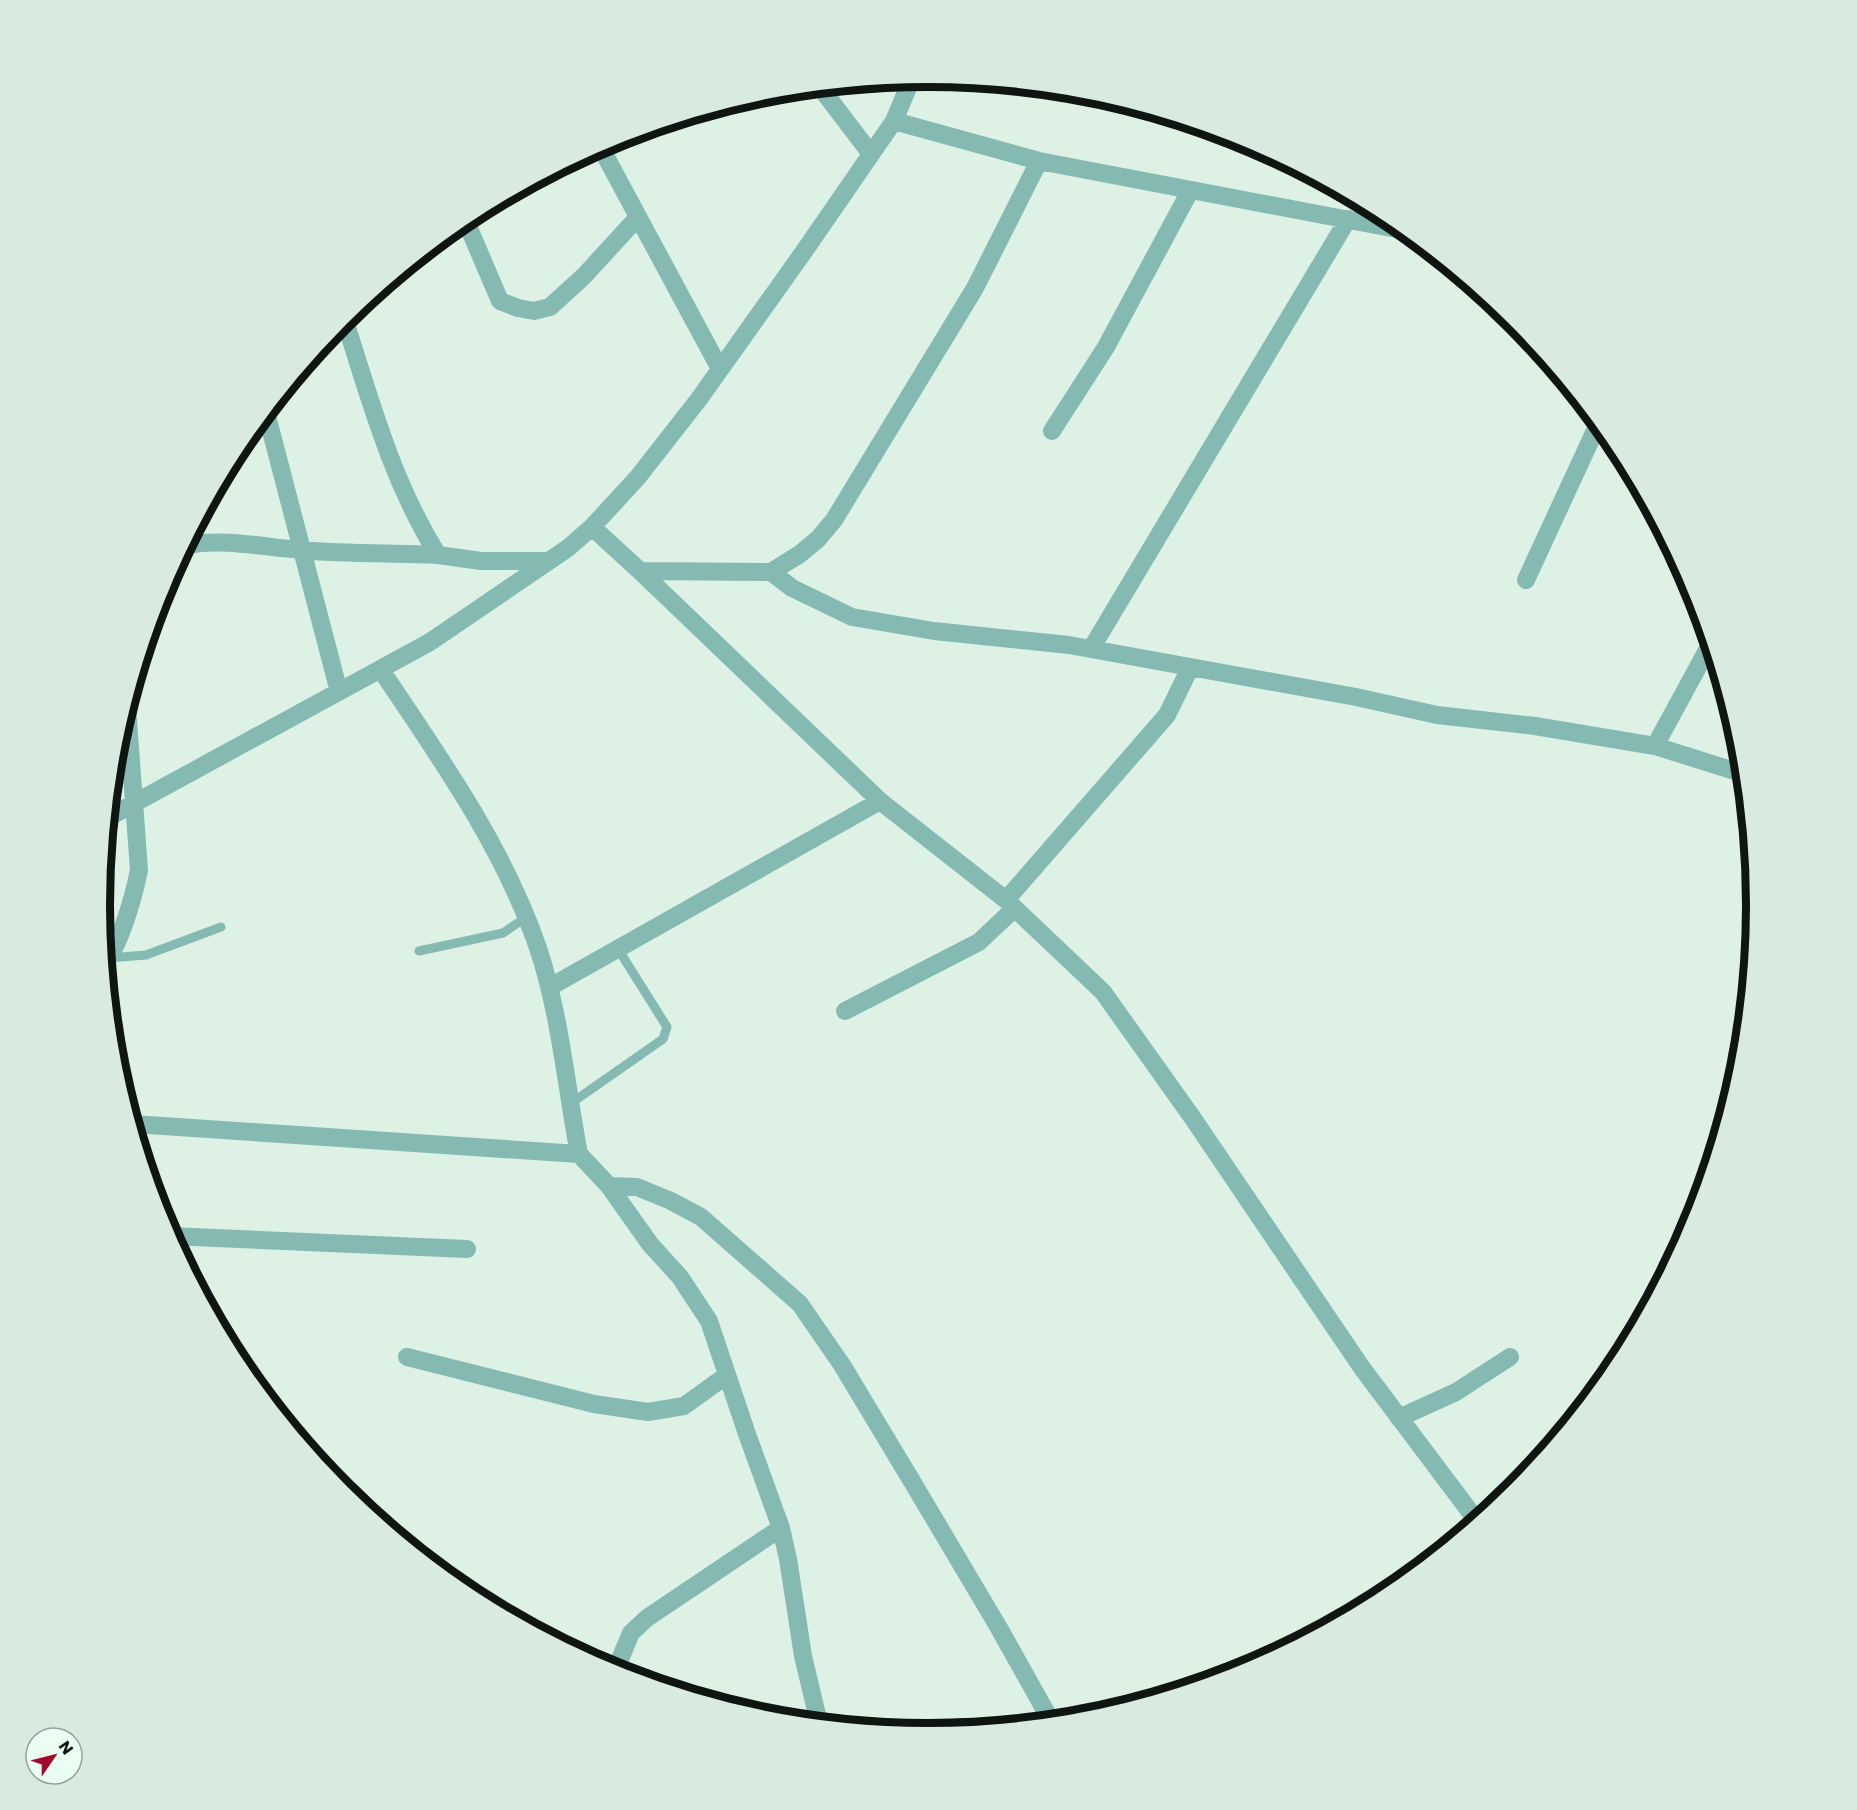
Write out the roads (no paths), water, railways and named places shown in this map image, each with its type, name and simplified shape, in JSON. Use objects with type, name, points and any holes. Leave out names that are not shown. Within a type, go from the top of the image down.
[{"type":"street","points":[[116,814],[430,642],[548,561],[592,527],[672,436],[894,121],[908,88]]},
{"type":"street","points":[[825,94],[871,154]]},
{"type":"street","points":[[894,121],[1039,161],[1385,227]]},
{"type":"street","points":[[604,154],[720,369]]},
{"type":"street","points":[[640,571],[771,572],[800,554],[818,539],[834,520],[975,288],[1039,161]]},
{"type":"street","points":[[1052,431],[1106,347],[1190,191]]},
{"type":"street","points":[[469,229],[500,301],[534,311],[550,307],[584,276],[638,217]]},
{"type":"street","points":[[1091,649],[1348,219]]},
{"type":"street","points":[[348,329],[391,464],[403,492],[438,555]]},
{"type":"street","points":[[269,422],[339,692]]},
{"type":"street","points":[[1526,580],[1595,431]]},
{"type":"street","points":[[592,527],[880,801],[1010,904],[1103,992],[1192,1117],[1362,1368],[1473,1515]]},
{"type":"street","points":[[195,544],[234,543],[302,550],[438,555],[481,561],[548,561]]},
{"type":"street","points":[[771,572],[792,588],[852,617],[934,631],[1069,645],[1437,715],[1535,726],[1655,746],[1735,771]]},
{"type":"street","points":[[1655,746],[1706,652]]},
{"type":"street","points":[[845,1011],[979,942],[1167,715],[1190,668]]},
{"type":"street","points":[[381,670],[467,798],[507,876],[537,946],[550,987],[579,1154],[609,1186],[650,1244],[680,1277],[709,1321],[781,1528],[803,1656],[817,1715]]},
{"type":"street","points":[[112,949],[125,919],[139,870],[129,733]]},
{"type":"street","points":[[550,987],[880,801]]},
{"type":"street","points":[[140,1124],[579,1154]]},
{"type":"street","points":[[609,1186],[637,1187],[701,1217],[800,1304],[842,1365],[999,1628],[1047,1714]]},
{"type":"street","points":[[181,1236],[467,1249]]},
{"type":"street","points":[[407,1357],[594,1404],[648,1412],[684,1406],[727,1375]]},
{"type":"street","points":[[1399,1418],[1456,1392],[1510,1357]]},
{"type":"street","points":[[619,1662],[631,1633],[647,1618],[781,1528]]},
{"type":"lane","points":[[419,951],[503,933],[525,918]]},
{"type":"lane","points":[[112,959],[146,955],[221,927]]},
{"type":"lane","points":[[570,1104],[663,1039],[667,1027],[618,949]]}]
